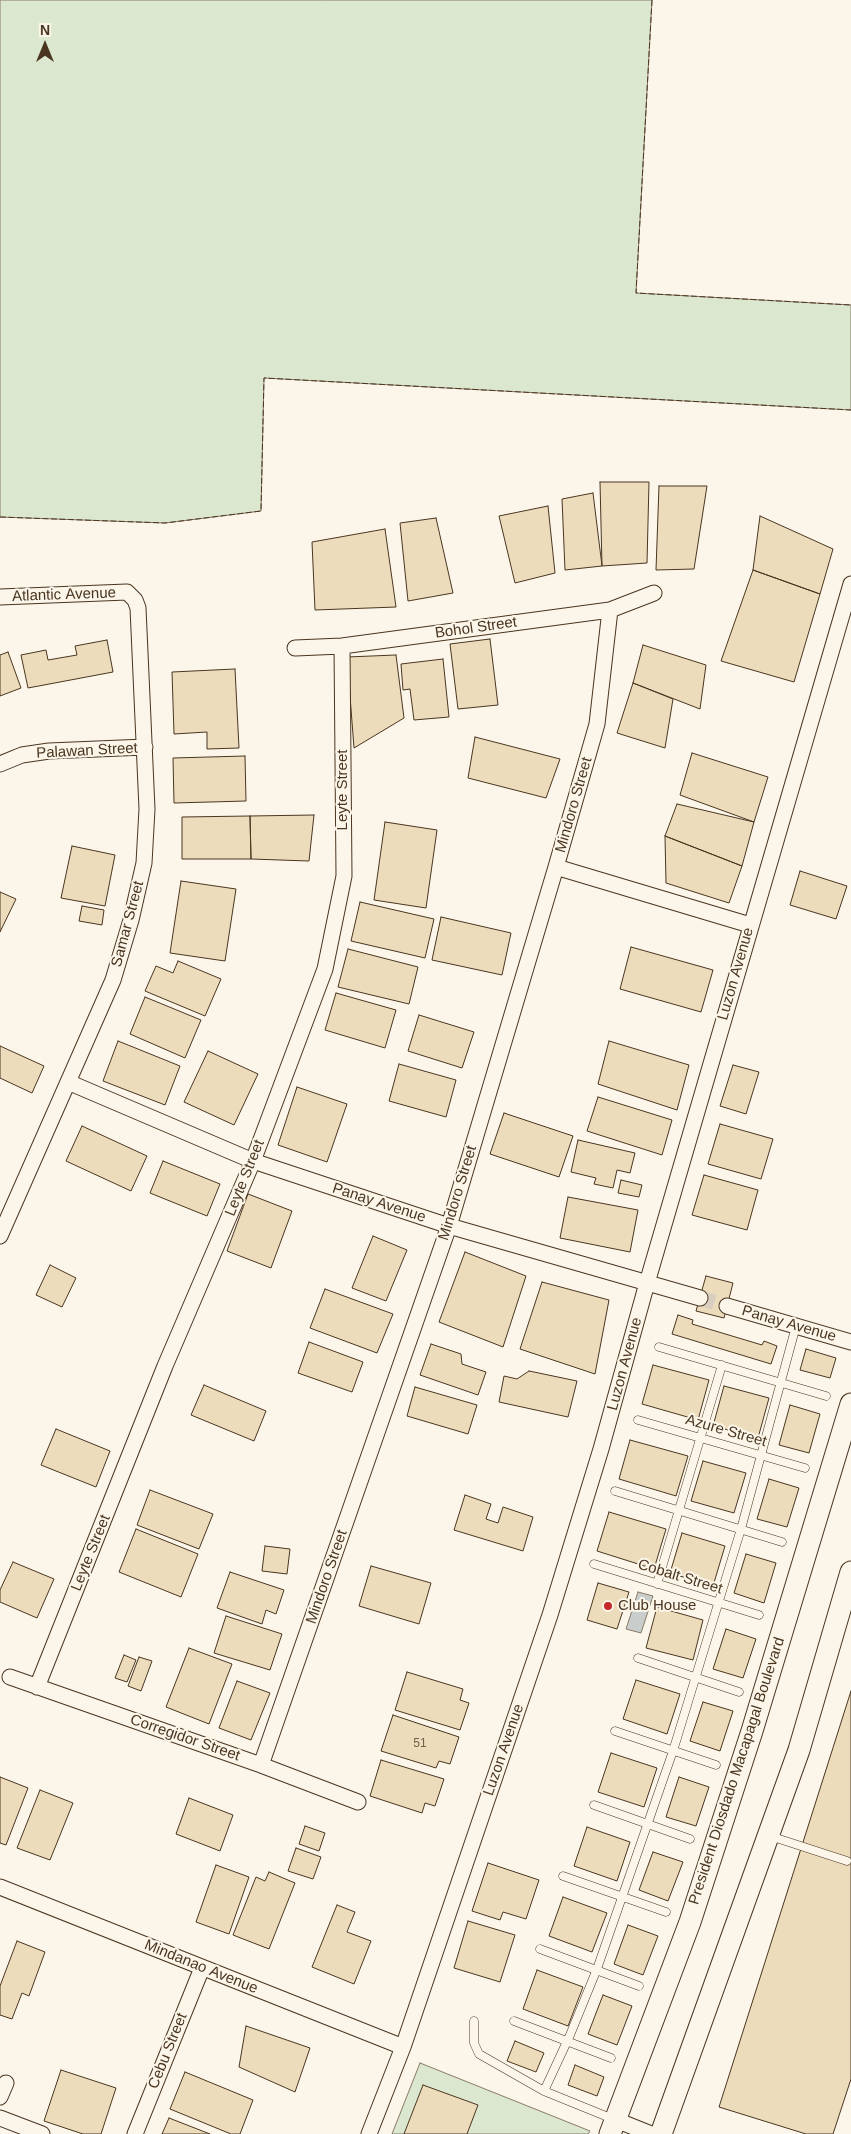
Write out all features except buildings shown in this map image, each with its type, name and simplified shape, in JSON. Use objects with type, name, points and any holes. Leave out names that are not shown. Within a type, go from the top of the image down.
[{"type":"main road","name":"President Diosdado Macapagal Boulevard","points":[[613,2127],[690,1922],[752,1731],[851,1404]]},
{"type":"main road","points":[[661,2134],[798,1750],[851,1572]]},
{"type":"street","name":"Luzon Avenue","points":[[369,2134],[403,2047],[550,1615],[601,1449],[750,925],[851,584]]},
{"type":"street","name":"Atlantic Avenue","points":[[0,597],[127,592]]},
{"type":"street","name":"Samar Street","points":[[0,1236],[112,980],[131,920],[144,863],[147,809],[138,608],[135,600],[127,592]]},
{"type":"street","name":"Bohol Street","points":[[296,648],[342,646],[610,610],[654,593]]},
{"type":"street","name":"Mindoro Street","points":[[261,1765],[449,1226],[597,724],[610,610]]},
{"type":"street","name":"Leyte Street","points":[[37,1687],[165,1366],[253,1161],[325,969],[344,876],[342,646]]},
{"type":"street","name":"Palawan Street","points":[[0,764],[22,755],[50,751],[145,747]]},
{"type":"street","points":[[556,868],[750,925]]},
{"type":"street","name":"Panay Avenue","points":[[68,1082],[253,1161],[449,1226],[700,1298]]},
{"type":"street","name":"Panay Avenue","points":[[727,1306],[851,1342]]},
{"type":"street","name":"Corregidor Street","points":[[10,1677],[261,1765],[358,1802]]},
{"type":"street","name":"Mindanao Avenue","points":[[0,1887],[403,2047]]},
{"type":"street","name":"Cebu Street","points":[[135,2134],[202,1968]]},
{"type":"street","points":[[0,2118],[42,2134]]},
{"type":"street","points":[[613,2127],[651,2134]]},
{"type":"lane","points":[[544,2091],[597,1968],[673,1751],[697,1678],[741,1529],[796,1326]]},
{"type":"lane","points":[[660,1347],[826,1396]]},
{"type":"lane","points":[[656,1584],[722,1365]]},
{"type":"lane","name":"Azure Street","points":[[638,1420],[805,1468]]},
{"type":"lane","points":[[614,1491],[782,1542]]},
{"type":"lane","name":"Cobalt Street","points":[[594,1564],[759,1615]]},
{"type":"lane","points":[[638,1658],[739,1692]]},
{"type":"lane","points":[[614,1730],[716,1765]]},
{"type":"lane","points":[[594,1805],[690,1839]]},
{"type":"lane","points":[[768,1836],[847,1861]]},
{"type":"lane","points":[[564,1876],[666,1912]]},
{"type":"lane","points":[[540,1949],[597,1968],[639,1986]]},
{"type":"lane","points":[[514,2021],[610,2058]]},
{"type":"lane","points":[[474,2022],[474,2043],[480,2054],[544,2091],[613,2127]]},
{"type":"green space","points":[[0,0],[652,0],[636,293],[851,305],[851,410],[264,378],[261,511],[165,523],[0,517]]},
{"type":"green space","points":[[420,2063],[590,2131],[588,2134],[392,2134]]},
{"type":"shaded area","points":[[638,1592],[653,1596],[641,1633],[626,1629]]},
{"type":"tunnel","points":[[700,1298],[727,1306]]},
{"type":"fence","points":[[652,0],[636,293],[851,305]]},
{"type":"fence","points":[[0,517],[165,523],[261,511],[264,378],[851,410]]},
{"type":"place","name":"Club House","points":[[608,1606]]}]
